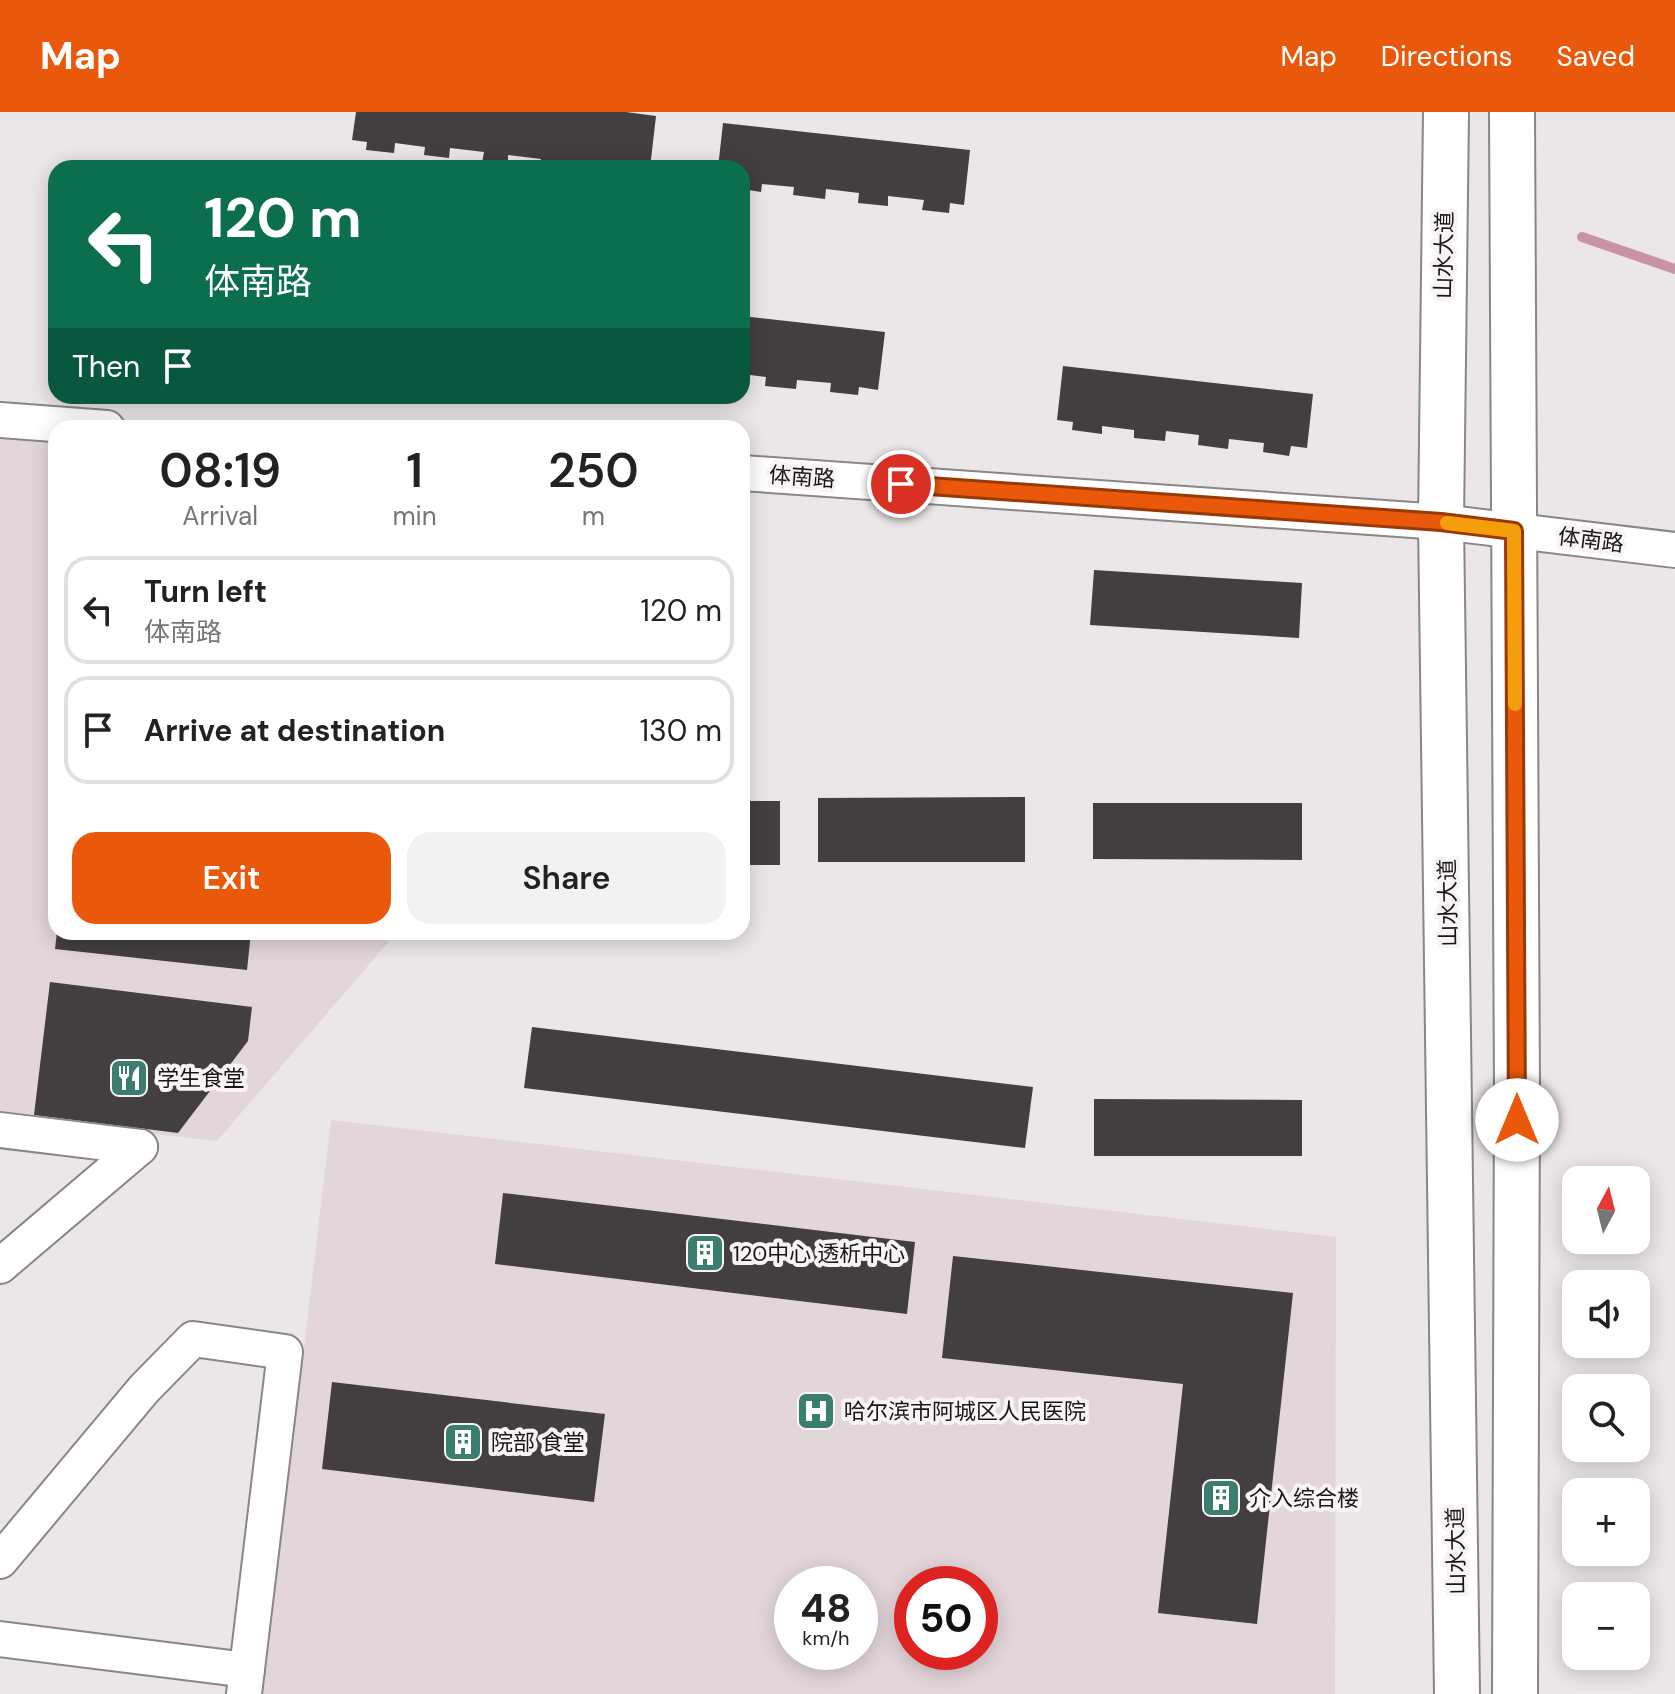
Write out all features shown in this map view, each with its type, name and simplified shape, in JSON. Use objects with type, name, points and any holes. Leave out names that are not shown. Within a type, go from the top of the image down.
[{"type":"main road","name":"山水大道","points":[[1446,112],[1441,522],[1457,1694]]},
{"type":"main road","points":[[1512,112],[1515,1694]]},
{"type":"street","points":[[0,420],[48,424]]},
{"type":"street","name":"体南路","points":[[750,474],[1441,522],[1675,550]]},
{"type":"street","points":[[0,1130],[140,1147],[0,1266]]},
{"type":"street","points":[[0,1561],[144,1389],[193,1339],[285,1352],[246,1682],[0,1639]]},
{"type":"shaded area","points":[[0,434],[48,438],[48,940],[390,940],[217,1141],[0,1117]]},
{"type":"shaded area","name":"哈尔滨市阿城区人民医院","points":[[331,1120],[1336,1237],[1335,1694],[263,1694]]},
{"type":"building","points":[[356,112],[626,112],[656,116],[651,160],[541,160],[508,155],[508,160],[483,160],[484,152],[450,148],[449,158],[424,155],[425,147],[395,143],[394,153],[366,150],[367,142],[352,140]]},
{"type":"building","points":[[723,123],[970,150],[964,205],[950,203],[949,213],[922,210],[924,200],[888,196],[888,206],[858,203],[859,193],[826,189],[825,199],[793,195],[794,187],[762,184],[761,192],[750,190],[750,160],[719,160]]},
{"type":"building","points":[[750,317],[885,332],[878,390],[859,387],[858,395],[830,392],[831,383],[797,380],[796,389],[765,386],[766,377],[750,375]]},
{"type":"building","points":[[1063,366],[1313,394],[1307,448],[1291,446],[1289,456],[1263,452],[1264,443],[1229,439],[1228,449],[1198,445],[1199,435],[1166,431],[1165,441],[1134,438],[1134,430],[1102,426],[1102,434],[1072,430],[1073,422],[1057,420]]},
{"type":"building","points":[[1094,570],[1302,583],[1299,638],[1090,625]]},
{"type":"building","points":[[1025,797],[1025,862],[818,862],[818,798]]},
{"type":"building","points":[[750,801],[780,801],[780,865],[750,865]]},
{"type":"building","points":[[1093,803],[1302,803],[1302,860],[1093,859]]},
{"type":"building","points":[[56,940],[250,940],[247,970],[55,949]]},
{"type":"building","name":"学生食堂","points":[[50,982],[252,1007],[248,1041],[178,1133],[34,1115]]},
{"type":"building","points":[[532,1027],[1033,1087],[1025,1148],[524,1088]]},
{"type":"building","points":[[1094,1099],[1302,1100],[1302,1156],[1094,1156]]},
{"type":"building","name":"120中心 透析中心","points":[[503,1193],[915,1242],[907,1314],[495,1264]]},
{"type":"building","name":"介入综合楼","points":[[953,1256],[1293,1293],[1257,1624],[1158,1613],[1183,1384],[942,1358]]},
{"type":"building","name":"院部 食堂","points":[[332,1382],[605,1414],[594,1502],[322,1469]]},
{"type":"waterway","points":[[1582,237],[1675,269]]},
{"type":"slow traffic","points":[[1447,523],[1514,531],[1515,704]]},
{"type":"place","name":"学生食堂","points":[[129,1078]]},
{"type":"place","name":"120中心 透析中心","points":[[705,1253]]},
{"type":"place","name":"哈尔滨市阿城区人民医院","points":[[816,1411]]},
{"type":"place","name":"院部 食堂","points":[[463,1442]]},
{"type":"place","name":"介入综合楼","points":[[1221,1498]]},
{"type":"route","points":[[901,484],[1441,522],[1514,531],[1517,1120]]}]
